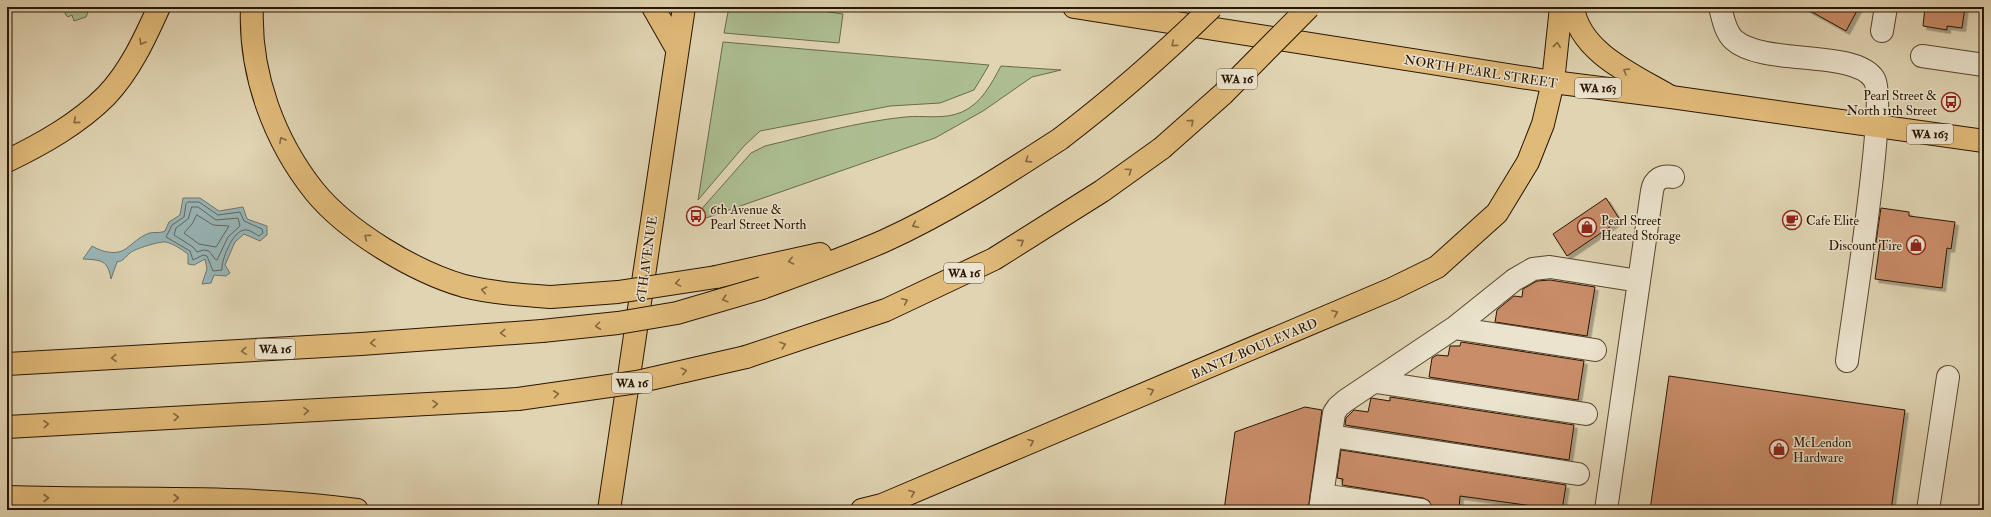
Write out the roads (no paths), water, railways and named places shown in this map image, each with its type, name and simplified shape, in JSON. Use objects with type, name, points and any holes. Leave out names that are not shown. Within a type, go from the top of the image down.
[{"type":"main road","points":[[7,161],[72,125],[106,96],[123,76],[148,33],[159,7]]},
{"type":"main road","points":[[252,7],[251,24],[261,87],[277,132],[297,166],[316,193],[337,214],[369,239],[398,258],[432,274],[464,286],[517,295],[551,297],[618,292],[716,277],[884,241]]},
{"type":"main road","points":[[653,7],[677,49]]},
{"type":"main road","name":"6TH AVENUE","points":[[609,510],[684,7]]},
{"type":"main road","name":"NORTH PEARL STREET","points":[[1074,7],[1148,12],[1553,82],[1671,97],[1984,142]]},
{"type":"main road","name":"WA 16","points":[[7,364],[353,344],[542,331],[618,323],[677,313],[762,288],[884,241],[940,213],[991,184],[1060,139],[1106,104],[1212,7]]},
{"type":"main road","name":"WA 16","points":[[7,427],[518,400],[637,382],[746,357],[886,310],[994,260],[1102,190],[1162,148],[1223,94],[1309,7]]},
{"type":"main road","name":"BANTZ BOULEVARD","points":[[862,510],[889,502],[1392,289],[1437,267],[1497,213],[1528,162],[1543,124],[1553,82],[1561,7]]},
{"type":"main road","points":[[1573,7],[1574,14],[1592,47],[1614,64],[1671,97]]},
{"type":"main road","points":[[7,497],[193,498],[323,505],[357,510]]},
{"type":"street","points":[[1720,7],[1729,35],[1741,44],[1777,54],[1848,64],[1867,72],[1874,80],[1877,90],[1876,126],[1868,207],[1847,361]]},
{"type":"street","points":[[1882,31],[1886,7]]},
{"type":"street","points":[[1922,56],[1984,65]]},
{"type":"street","points":[[1606,510],[1652,187],[1656,180],[1662,176],[1673,177]]},
{"type":"street","points":[[1421,510],[1321,502],[1335,411],[1338,407],[1454,328],[1514,280],[1540,267],[1550,267],[1639,280]]},
{"type":"street","points":[[1454,328],[1595,350]]},
{"type":"street","points":[[1928,510],[1948,377]]},
{"type":"street","points":[[1376,382],[1586,414]]},
{"type":"street","points":[[1331,436],[1578,474]]},
{"type":"water","points":[[183,198],[200,198],[219,211],[243,207],[247,219],[267,226],[267,235],[260,241],[244,234],[235,242],[225,265],[230,273],[226,276],[214,275],[211,283],[202,284],[207,269],[205,259],[194,265],[188,264],[188,254],[175,245],[166,242],[153,244],[132,251],[123,260],[117,262],[111,279],[108,268],[103,262],[83,259],[92,246],[100,250],[119,252],[144,235],[165,231],[169,222],[180,215]]},
{"type":"place","name":"Pearl Street & North 11th Street","points":[[1951,102]]},
{"type":"place","name":"6th Avenue & Pearl Street North","points":[[696,216]]},
{"type":"place","name":"Cafe Elite","points":[[1792,220]]},
{"type":"place","name":"Pearl Street Heated Storage","points":[[1587,227]]},
{"type":"place","name":"Discount Tire","points":[[1916,245]]},
{"type":"place","name":"McLendon Hardware","points":[[1779,449]]}]
